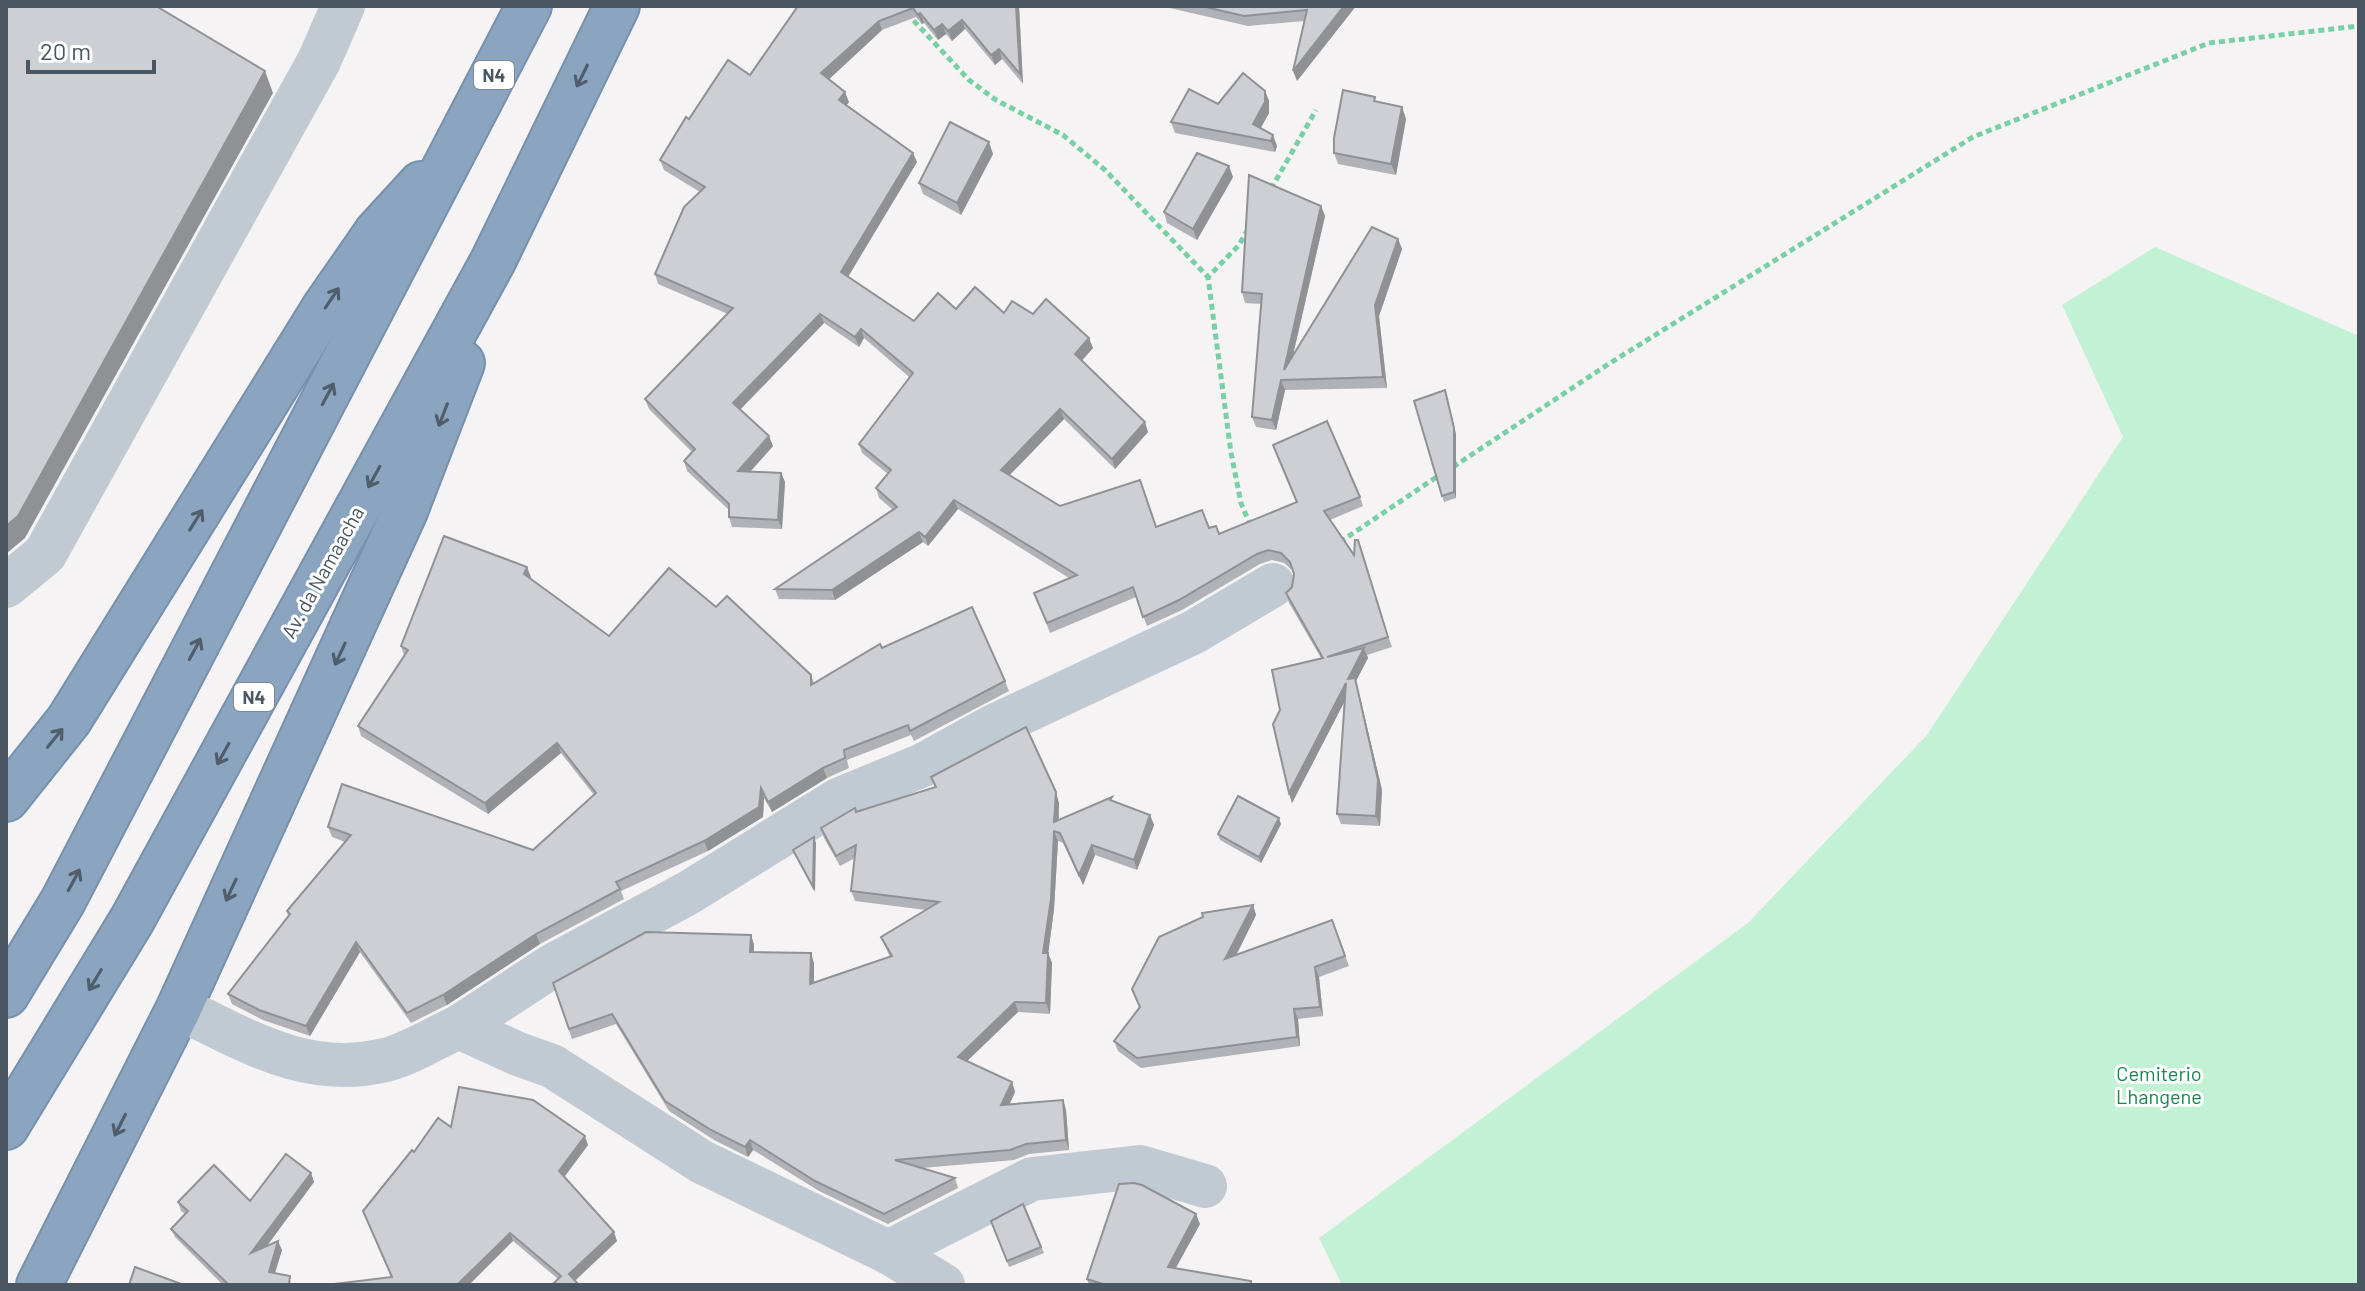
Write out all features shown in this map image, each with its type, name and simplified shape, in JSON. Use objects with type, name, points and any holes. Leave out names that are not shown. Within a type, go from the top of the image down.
[{"type":"highway","name":"N4","points":[[6,995],[63,901],[529,6]]},
{"type":"highway","name":"Av. da Namaacha","points":[[6,1127],[132,920],[493,261],[617,6]]},
{"type":"highway","points":[[6,799],[69,720],[325,307],[369,244],[459,145]]},
{"type":"highway","points":[[39,1285],[179,1008],[405,511],[473,333],[493,261]]},
{"type":"street","points":[[6,586],[45,554],[319,61],[343,6]]},
{"type":"street","points":[[179,1008],[275,1054],[328,1066],[386,1060],[459,1027],[552,966],[688,893],[840,799],[923,765],[992,727],[1194,632],[1273,585]]},
{"type":"street","points":[[459,1027],[552,1066],[702,1162],[888,1252],[943,1285]]},
{"type":"street","points":[[888,1252],[1032,1179],[1140,1167],[1205,1186]]},
{"type":"path","points":[[900,6],[969,80],[996,100],[1063,135],[1105,170],[1208,277],[1231,453],[1241,503],[1273,585],[1607,365],[1973,137],[2209,43],[2359,26]]},
{"type":"path","points":[[1266,197],[1316,110]]},
{"type":"path","points":[[1208,277],[1239,245],[1252,221]]},
{"type":"green space","name":"Cemiterio Lhangene","points":[[2155,247],[2359,336],[2359,1285],[1342,1285],[1319,1238],[1748,923],[1927,735],[2123,437],[2062,305]]},
{"type":"building","points":[[6,6],[156,6],[265,71],[18,516],[6,526]]},
{"type":"building","points":[[798,6],[1016,6],[1020,74],[999,49],[991,55],[962,20],[948,31],[942,24],[934,30],[913,8],[879,21],[821,73],[845,92],[839,100],[913,153],[841,272],[914,321],[938,293],[956,309],[975,287],[1004,313],[1012,301],[1033,314],[1046,299],[1089,338],[1075,354],[1145,422],[1112,459],[1060,409],[1001,470],[1060,506],[1140,480],[1156,527],[1202,510],[1209,528],[1216,526],[1219,534],[1297,502],[1273,445],[1327,421],[1360,497],[1324,511],[1354,555],[1355,540],[1358,540],[1388,637],[1327,657],[1364,648],[1348,679],[1355,678],[1378,780],[1376,816],[1337,814],[1346,683],[1289,793],[1273,724],[1280,710],[1272,670],[1323,658],[1286,593],[1292,587],[1294,574],[1290,562],[1281,553],[1268,550],[1257,554],[1179,600],[1143,617],[1133,587],[1047,623],[1034,593],[1077,575],[954,500],[925,537],[919,532],[832,590],[775,589],[897,507],[876,488],[891,470],[859,444],[913,373],[861,329],[855,337],[820,314],[733,403],[769,436],[738,471],[781,473],[778,520],[729,517],[729,504],[684,461],[695,449],[645,399],[733,308],[655,274],[684,207],[705,187],[660,160],[686,117],[689,119],[728,60],[750,75]]},
{"type":"building","points":[[1201,6],[1344,6],[1293,71],[1307,10],[1244,16]]},
{"type":"building","points":[[1243,73],[1265,91],[1265,102],[1253,124],[1273,135],[1271,141],[1171,122],[1189,89],[1218,104]]},
{"type":"building","points":[[1343,90],[1402,107],[1391,164],[1334,153]]},
{"type":"building","points":[[950,122],[989,142],[957,203],[919,183]]},
{"type":"building","points":[[1197,153],[1229,166],[1193,229],[1164,212]]},
{"type":"building","points":[[1249,175],[1321,206],[1284,370],[1372,227],[1398,239],[1375,305],[1383,377],[1281,380],[1272,420],[1252,417],[1262,294],[1242,292]]},
{"type":"building","points":[[1445,390],[1454,428],[1454,492],[1442,496],[1414,401]]},
{"type":"building","points":[[444,536],[527,567],[524,574],[609,636],[669,568],[716,607],[727,596],[811,675],[811,685],[880,644],[882,648],[972,607],[1005,681],[910,731],[908,725],[844,750],[845,758],[768,802],[761,788],[759,807],[704,841],[616,882],[620,889],[536,934],[443,995],[407,1013],[356,942],[306,1026],[259,1010],[228,994],[290,914],[287,911],[351,835],[328,827],[342,784],[533,850],[596,793],[557,743],[485,803],[358,726],[408,650],[401,646]]},
{"type":"building","points":[[1026,727],[1056,792],[1054,822],[1112,797],[1110,800],[1150,815],[1134,860],[1092,845],[1079,875],[1060,833],[1054,831],[1051,899],[1043,953],[1048,953],[1046,1003],[1015,1002],[958,1057],[1012,1082],[1001,1105],[1063,1100],[1066,1140],[1026,1144],[1010,1150],[895,1160],[955,1178],[884,1214],[815,1181],[750,1140],[745,1147],[711,1130],[665,1101],[612,1014],[569,1029],[553,983],[646,932],[751,935],[750,952],[811,953],[810,984],[892,956],[881,937],[939,902],[851,891],[856,845],[836,856],[821,828],[855,808],[856,812],[936,787],[931,777]]},
{"type":"building","points":[[1238,796],[1279,818],[1259,857],[1218,834]]},
{"type":"building","points":[[814,837],[813,887],[793,850]]},
{"type":"building","points":[[1253,905],[1225,959],[1332,920],[1345,956],[1315,967],[1320,1007],[1294,1009],[1297,1037],[1137,1058],[1114,1041],[1140,1007],[1132,989],[1159,937],[1203,917],[1202,913]]},
{"type":"building","points":[[459,1087],[533,1100],[585,1136],[559,1171],[614,1232],[569,1274],[579,1285],[552,1285],[561,1276],[510,1233],[457,1285],[326,1285],[392,1277],[363,1211],[412,1150],[414,1152],[438,1118],[451,1127]]},
{"type":"building","points":[[286,1154],[311,1173],[251,1253],[278,1241],[269,1272],[290,1276],[289,1285],[229,1285],[171,1229],[188,1211],[178,1202],[214,1165],[250,1201]]},
{"type":"building","points":[[1134,1183],[1196,1214],[1168,1267],[1251,1281],[1251,1285],[1106,1285],[1087,1279],[1119,1184]]},
{"type":"building","points":[[1023,1204],[1041,1247],[1007,1261],[991,1221]]},
{"type":"building","points":[[135,1267],[184,1285],[129,1285]]}]
